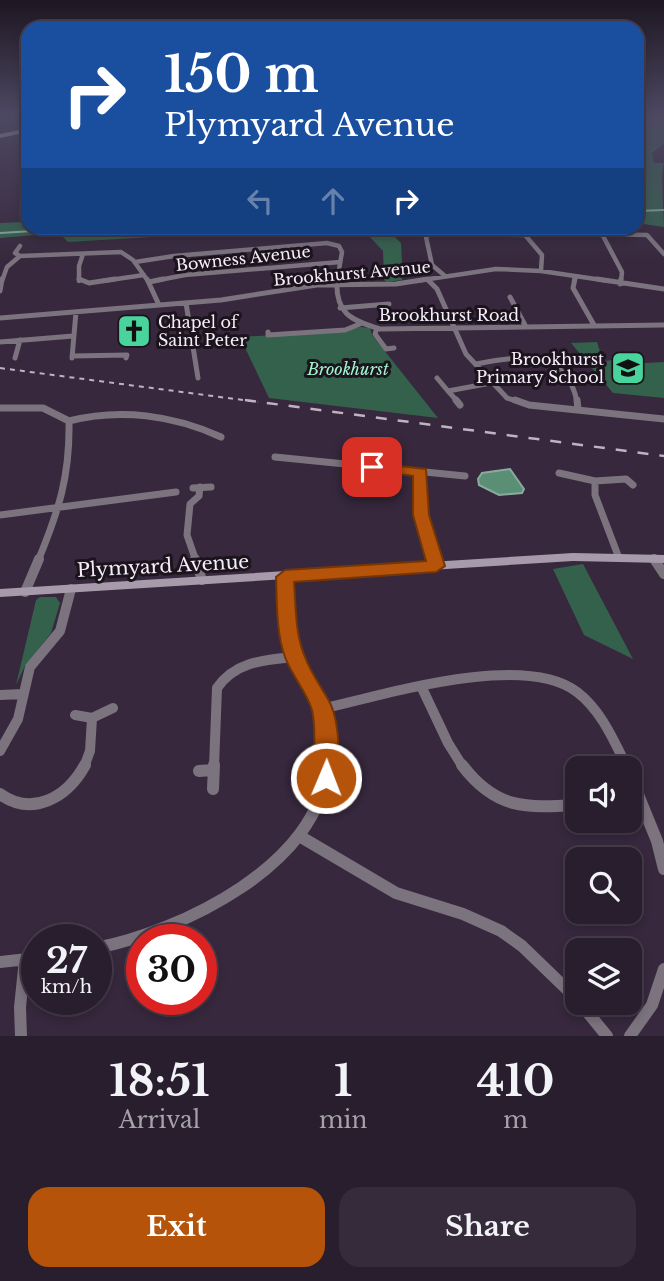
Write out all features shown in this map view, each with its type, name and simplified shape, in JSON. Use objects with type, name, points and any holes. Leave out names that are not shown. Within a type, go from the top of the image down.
[{"type":"street","points":[[427,235],[432,265],[445,276]]},
{"type":"street","points":[[478,235],[480,244]]},
{"type":"street","points":[[521,235],[529,237],[542,255],[541,271]]},
{"type":"street","points":[[604,235],[622,272],[620,284]]},
{"type":"street","points":[[644,235],[664,254]]},
{"type":"street","points":[[135,262],[323,243],[341,248],[338,283],[340,308],[386,306]]},
{"type":"street","points":[[20,246],[15,253],[20,256]]},
{"type":"street","points":[[0,291],[4,270],[12,260],[20,256],[127,253],[149,282],[159,306]]},
{"type":"street","points":[[83,254],[79,281],[89,283],[144,275]]},
{"type":"street","name":"Bowness Avenue","points":[[149,282],[185,275],[340,262]]},
{"type":"street","name":"Brookhurst Avenue","points":[[0,318],[159,306],[338,283],[386,284],[428,280],[496,269],[541,271],[664,289]]},
{"type":"street","points":[[575,276],[573,288],[594,326]]},
{"type":"street","points":[[428,280],[437,289],[466,354],[491,383],[514,401],[664,419]]},
{"type":"street","points":[[510,297],[526,327]]},
{"type":"street","points":[[186,303],[198,378]]},
{"type":"street","name":"Brookhurst Road","points":[[340,308],[351,320],[377,328],[664,325]]},
{"type":"street","points":[[76,312],[72,358],[127,355],[126,358]]},
{"type":"street","points":[[268,332],[268,335],[345,330],[360,324]]},
{"type":"street","points":[[377,328],[375,334],[386,349],[394,348]]},
{"type":"street","points":[[0,342],[73,336]]},
{"type":"street","points":[[15,358],[20,340]]},
{"type":"street","points":[[476,364],[542,359],[555,362],[576,390],[578,409]]},
{"type":"street","points":[[437,378],[460,405]]},
{"type":"street","points":[[448,391],[491,383]]},
{"type":"street","points":[[0,408],[43,408],[69,421],[100,414],[122,414],[187,424],[221,437]]},
{"type":"street","points":[[26,592],[59,509],[69,458],[69,421]]},
{"type":"street","points":[[213,432],[220,427]]},
{"type":"street","points":[[275,457],[465,476]]},
{"type":"street","points":[[421,472],[421,515],[436,566]]},
{"type":"street","points":[[564,472],[595,481],[629,480]]},
{"type":"street","points":[[595,481],[595,495],[618,558]]},
{"type":"street","points":[[202,580],[187,535],[190,504],[199,496],[197,488],[211,487]]},
{"type":"street","points":[[0,515],[176,492]]},
{"type":"street","name":"Plymyard Avenue","points":[[0,593],[573,557],[659,559]]},
{"type":"street","points":[[659,559],[664,574]]},
{"type":"street","points":[[112,943],[161,928],[234,893],[260,877],[301,837],[316,808],[326,778],[327,745],[322,709],[295,657],[288,628],[285,577]]},
{"type":"street","points":[[0,751],[18,719],[30,667],[60,631],[71,589]]},
{"type":"street","points":[[214,789],[217,688],[222,679],[242,665],[295,657]]},
{"type":"street","points":[[322,709],[460,680],[520,674],[542,675],[571,687],[598,714],[621,756]]},
{"type":"street","points":[[422,688],[456,758],[472,778],[495,798],[521,807],[565,805]]},
{"type":"street","points":[[0,695],[23,694]]},
{"type":"street","points":[[75,715],[92,718],[113,708]]},
{"type":"street","points":[[0,794],[7,801],[31,806],[60,796],[73,784],[88,760],[92,718]]},
{"type":"street","points":[[199,771],[213,770]]},
{"type":"street","points":[[642,812],[657,841],[664,869]]},
{"type":"street","points":[[301,837],[396,893],[463,914],[501,931],[523,946],[565,987]]},
{"type":"street","points":[[0,962],[21,960]]},
{"type":"street","points":[[630,1036],[643,1021],[663,986],[664,969]]},
{"type":"street","points":[[21,1003],[21,1036]]},
{"type":"street","points":[[590,1015],[607,1036]]},
{"type":"green space","points":[[644,164],[664,164],[664,227],[644,224]]},
{"type":"green space","points":[[21,222],[21,235],[35,235],[0,238],[0,223]]},
{"type":"green space","points":[[61,235],[186,235],[68,242]]},
{"type":"green space","points":[[368,235],[393,235],[401,243],[402,280],[384,280],[383,251]]},
{"type":"green space","name":"Brookhurst","points":[[370,328],[372,335],[438,418],[269,398],[240,337],[328,332]]},
{"type":"green space","points":[[597,342],[602,358],[599,358],[600,362],[629,357],[646,363],[664,362],[664,398],[613,393],[571,343]]},
{"type":"green space","points":[[583,564],[633,659],[584,635],[553,569]]},
{"type":"green space","points":[[40,597],[56,597],[60,603],[51,633],[25,666],[16,685],[36,600]]},
{"type":"shaded area","points":[[510,469],[524,489],[522,493],[499,495],[479,485],[478,479],[482,473]]},
{"type":"waterway","points":[[644,211],[664,210]]},
{"type":"waterway","points":[[0,233],[21,232]]},
{"type":"railway","points":[[0,368],[258,402]]},
{"type":"railway","points":[[245,400],[664,456]]},
{"type":"place","name":"Chapel of Saint Peter","points":[[134,331]]},
{"type":"place","name":"Brookhurst Primary School","points":[[628,368]]},
{"type":"route","points":[[326,778],[327,745],[322,709],[295,657],[288,628],[285,577],[436,566],[421,515],[421,472],[372,467]]}]
